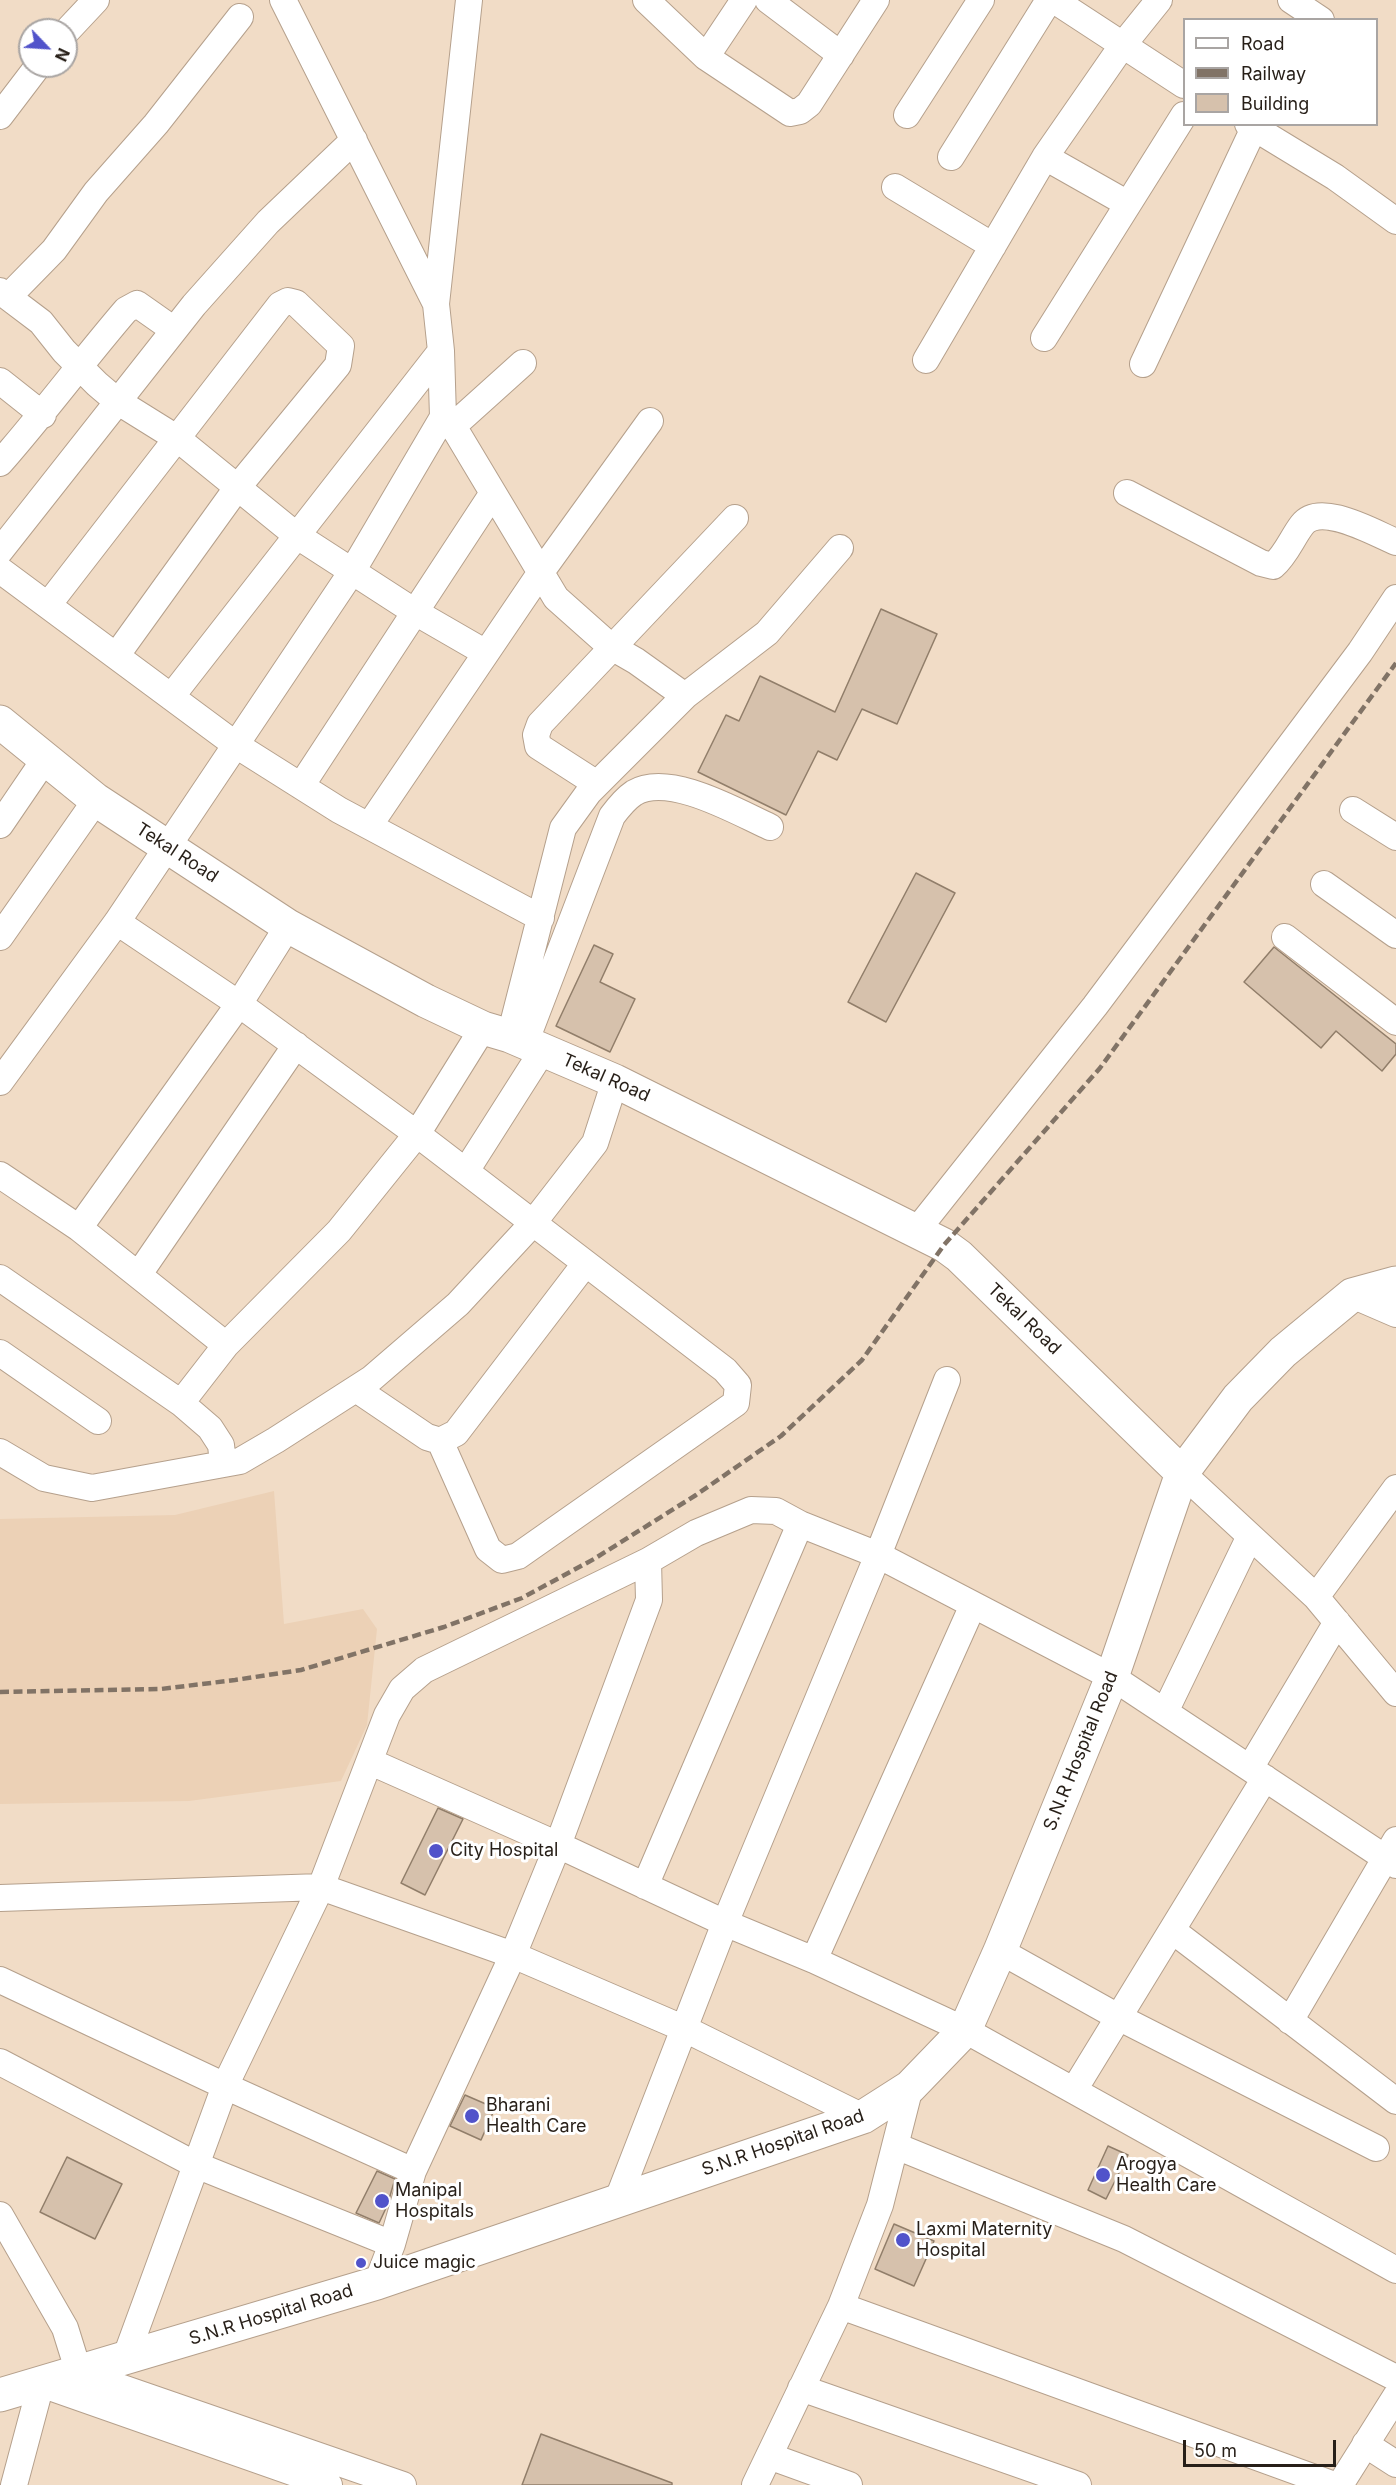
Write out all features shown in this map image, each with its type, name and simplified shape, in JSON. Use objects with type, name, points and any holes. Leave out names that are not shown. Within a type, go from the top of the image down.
[{"type":"main road","name":"Tekal Road","points":[[0,722],[96,800],[288,926],[426,1001],[615,1081],[918,1230],[959,1256],[1182,1473]]},
{"type":"main road","name":"S.N.R Hospital Road","points":[[0,2395],[377,2283],[863,2117],[909,2087],[965,2030],[1000,1951],[1112,1677],[1182,1473],[1238,1398],[1283,1352],[1352,1295],[1396,1282]]},
{"type":"street","points":[[78,19],[96,0]]},
{"type":"street","points":[[283,0],[436,304]]},
{"type":"street","points":[[469,0],[436,304],[448,422],[494,493],[556,598],[610,646],[636,661],[685,696]]},
{"type":"street","points":[[646,0],[706,57],[790,113],[800,111],[809,104],[876,0]]},
{"type":"street","points":[[706,57],[744,0]]},
{"type":"street","points":[[768,0],[841,55]]},
{"type":"street","points":[[907,115],[981,0]]},
{"type":"street","points":[[951,157],[1049,0]]},
{"type":"street","points":[[1054,0],[1183,84]]},
{"type":"street","points":[[926,360],[1045,157],[1122,46],[1159,0]]},
{"type":"street","points":[[1291,0],[1318,18]]},
{"type":"street","points":[[240,17],[156,124],[96,192],[54,250],[4,294],[41,322],[78,366],[117,401],[178,440],[296,535],[415,612],[486,653]]},
{"type":"street","points":[[0,116],[29,78]]},
{"type":"street","points":[[1044,338],[1183,118]]},
{"type":"street","points":[[1143,364],[1262,129],[1396,221]]},
{"type":"street","points":[[0,551],[174,330],[268,222],[354,140]]},
{"type":"street","points":[[1045,157],[1128,204]]},
{"type":"street","points":[[895,187],[993,246]]},
{"type":"street","points":[[48,606],[280,305],[288,301],[296,303],[341,346],[338,365],[237,488],[116,656]]},
{"type":"street","points":[[0,463],[43,415],[78,366],[126,310],[137,304],[174,330]]},
{"type":"street","points":[[171,697],[441,351]]},
{"type":"street","points":[[0,1082],[117,922],[353,570],[448,422],[523,363]]},
{"type":"street","points":[[0,381],[43,415]]},
{"type":"street","points":[[369,826],[541,572],[650,421]]},
{"type":"street","points":[[301,786],[494,493]]},
{"type":"street","points":[[1127,493],[1261,563],[1273,566],[1280,560],[1304,522],[1317,515],[1337,517],[1396,542]]},
{"type":"street","points":[[597,784],[538,746],[536,735],[540,724],[610,646],[735,518]]},
{"type":"street","points":[[181,1403],[226,1345],[339,1231],[417,1134],[515,1039],[563,828],[597,784],[685,696],[767,633],[840,548]]},
{"type":"street","points":[[0,570],[236,745],[369,826],[541,918]]},
{"type":"street","points":[[918,1230],[1095,1006],[1360,652],[1396,598]]},
{"type":"street","points":[[3,813],[45,759]]},
{"type":"street","points":[[466,1172],[515,1039],[612,816],[622,804],[636,792],[668,786],[770,827]]},
{"type":"street","points":[[5,921],[96,800]]},
{"type":"street","points":[[1353,810],[1396,837]]},
{"type":"street","points":[[1324,884],[1392,924]]},
{"type":"street","points":[[117,922],[239,1004],[417,1134],[725,1370],[738,1386],[736,1403],[518,1556],[502,1560],[488,1549],[440,1441]]},
{"type":"street","points":[[79,1228],[239,1004],[288,926]]},
{"type":"street","points":[[1285,937],[1396,1022]]},
{"type":"street","points":[[139,1274],[296,1045]]},
{"type":"street","points":[[0,1452],[44,1478],[92,1488],[240,1461],[371,1379],[458,1304],[533,1223],[595,1143],[615,1081]]},
{"type":"street","points":[[0,1175],[79,1228],[226,1345]]},
{"type":"street","points":[[356,1389],[427,1437],[440,1441],[456,1433],[585,1264]]},
{"type":"street","points":[[0,1278],[181,1403],[216,1437],[221,1445],[224,1464]]},
{"type":"street","points":[[1352,1295],[1396,1314]]},
{"type":"street","points":[[0,1353],[98,1421]]},
{"type":"street","points":[[618,2199],[725,1923],[878,1555],[947,1380]]},
{"type":"street","points":[[1182,1473],[1316,1597],[1396,1693]]},
{"type":"street","points":[[1316,1597],[1396,1488]]},
{"type":"street","points":[[126,2359],[225,2086],[321,1887],[392,1706],[402,1689],[424,1670],[648,1561],[696,1533],[751,1510],[776,1511],[800,1524],[878,1555],[1112,1677],[1258,1773],[1392,1854],[1290,2021]]},
{"type":"street","points":[[645,1886],[800,1524]]},
{"type":"street","points":[[1165,1712],[1250,1536]]},
{"type":"street","points":[[377,2283],[392,2244],[413,2171],[513,1955],[558,1845],[646,1610],[649,1600],[648,1561]]},
{"type":"street","points":[[814,1960],[974,1605]]},
{"type":"street","points":[[1074,2090],[1173,1931],[1337,1622]]},
{"type":"street","points":[[371,1762],[965,2030],[1396,2270]]},
{"type":"street","points":[[0,1898],[321,1887],[513,1955],[685,2029],[863,2117]]},
{"type":"street","points":[[1173,1931],[1396,2101]]},
{"type":"street","points":[[1000,1951],[1120,2018],[1377,2148]]},
{"type":"street","points":[[0,1980],[413,2171]]},
{"type":"street","points":[[0,2062],[196,2165],[392,2244]]},
{"type":"street","points":[[755,2485],[841,2306],[880,2205],[909,2087]]},
{"type":"street","points":[[896,2146],[1124,2240],[1396,2378]]},
{"type":"street","points":[[0,2216],[65,2328],[79,2373],[403,2485]]},
{"type":"street","points":[[841,2306],[1334,2485]]},
{"type":"street","points":[[14,2485],[41,2384],[329,2485]]},
{"type":"street","points":[[801,2388],[1078,2485]]},
{"type":"street","points":[[1340,2485],[1396,2396]]},
{"type":"street","points":[[1365,2444],[1396,2464]]},
{"type":"street","points":[[769,2456],[849,2485]]},
{"type":"shaded area","points":[[274,1491],[284,1624],[363,1609],[377,1629],[367,1725],[341,1781],[189,1801],[0,1804],[0,1519],[175,1515]]},
{"type":"building","points":[[881,609],[937,634],[897,724],[862,709],[837,760],[818,751],[786,815],[698,772],[726,715],[739,721],[760,676],[835,712]]},
{"type":"building","points":[[916,873],[955,893],[886,1022],[848,1002]]},
{"type":"building","points":[[594,945],[613,954],[600,982],[635,999],[610,1052],[556,1026]]},
{"type":"building","points":[[1274,947],[1396,1044],[1396,1054],[1382,1071],[1336,1031],[1321,1048],[1244,982]]},
{"type":"building","points":[[438,1808],[463,1819],[425,1895],[401,1883]]},
{"type":"building","points":[[465,2095],[495,2108],[481,2140],[450,2126]]},
{"type":"building","points":[[1108,2146],[1128,2155],[1106,2199],[1088,2190]]},
{"type":"building","points":[[67,2157],[122,2184],[95,2239],[40,2212]]},
{"type":"building","points":[[377,2171],[395,2179],[379,2223],[356,2213]]},
{"type":"building","points":[[894,2224],[934,2241],[914,2286],[875,2269]]},
{"type":"building","points":[[541,2434],[672,2483],[672,2485],[522,2485]]},
{"type":"railway","points":[[0,1692],[161,1689],[235,1680],[301,1670],[444,1627],[522,1598],[594,1559],[696,1495],[781,1436],[862,1360],[944,1245],[1100,1068],[1396,663]]},
{"type":"place","name":"City Hospital","points":[[436,1851]]},
{"type":"place","name":"Bharani Health Care","points":[[472,2116]]},
{"type":"place","name":"Arogya Health Care","points":[[1103,2175]]},
{"type":"place","name":"Manipal Hospitals","points":[[382,2201]]},
{"type":"place","name":"Laxmi Maternity Hospital","points":[[903,2240]]},
{"type":"place","name":"Juice magic","points":[[361,2263]]}]
